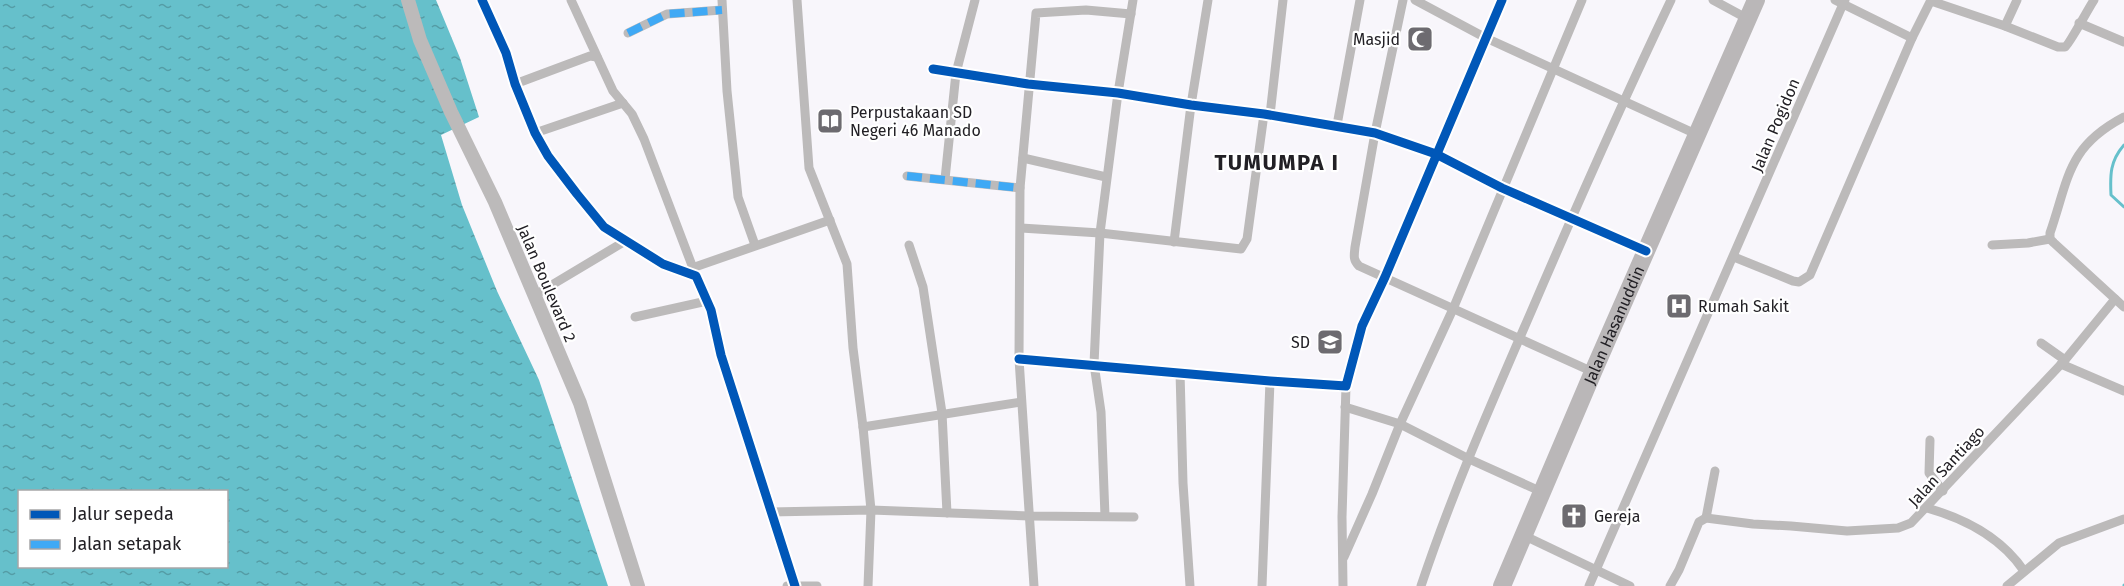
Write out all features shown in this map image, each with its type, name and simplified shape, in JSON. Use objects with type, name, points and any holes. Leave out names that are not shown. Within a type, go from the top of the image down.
[{"type":"highway","name":"Jalan Hasanuddin","points":[[1502,586],[1756,0]]},
{"type":"main road","name":"Jalan Boulevard 2","points":[[408,0],[420,40],[451,112],[495,202],[580,403],[638,586]]},
{"type":"street","points":[[482,0],[506,53],[515,84],[535,133],[548,156],[604,227],[673,269],[694,272],[755,245],[830,220]]},
{"type":"street","points":[[571,0],[613,91],[632,114],[644,139],[707,301],[721,355],[795,586]]},
{"type":"street","points":[[722,0],[727,91],[738,197],[755,245]]},
{"type":"street","points":[[797,0],[809,168],[847,264],[853,348],[871,510],[868,586]]},
{"type":"street","points":[[945,179],[956,73],[975,0]]},
{"type":"street","points":[[1105,516],[1101,412],[1094,364],[1100,233],[1106,177],[1133,0]]},
{"type":"street","points":[[1174,242],[1191,105],[1208,0]]},
{"type":"street","points":[[1021,228],[1100,233],[1231,249],[1244,247],[1267,115],[1283,0]]},
{"type":"street","points":[[1337,125],[1360,0]]},
{"type":"street","points":[[1402,0],[1353,258],[1359,266],[1593,372]]},
{"type":"street","points":[[1343,586],[1342,517],[1346,386],[1362,326],[1502,0]]},
{"type":"street","points":[[1344,557],[1400,424],[1453,309],[1581,0]]},
{"type":"street","points":[[1421,586],[1436,541],[1519,339],[1623,100],[1671,0]]},
{"type":"street","points":[[1713,0],[1748,19]]},
{"type":"street","points":[[1589,586],[1641,462],[1734,257],[1793,281],[1799,282],[1810,275],[1912,38],[1931,0],[2065,48],[2094,0]]},
{"type":"street","points":[[2005,26],[2017,0]]},
{"type":"street","points":[[1421,1],[1486,38],[1698,135]]},
{"type":"street","points":[[1841,1],[1912,38]]},
{"type":"street","name":"Jalan Pogidon","points":[[1734,257],[1841,1]]},
{"type":"street","points":[[628,33],[667,14],[722,10]]},
{"type":"street","points":[[1034,586],[1020,402],[1019,359],[1020,188],[1036,13],[1086,10],[1131,14]]},
{"type":"street","points":[[2079,23],[2124,42]]},
{"type":"street","points":[[515,84],[590,56],[597,57]]},
{"type":"street","points":[[933,69],[1028,84],[1118,93],[1337,125],[1375,133],[1436,154],[1502,188],[1646,251]]},
{"type":"street","points":[[535,133],[623,103]]},
{"type":"street","points":[[2050,238],[2067,177],[2081,149],[2106,126],[2124,117]]},
{"type":"street","points":[[1023,158],[1106,177]]},
{"type":"street","points":[[907,176],[1020,188]]},
{"type":"street","points":[[1992,245],[2050,238]]},
{"type":"street","points":[[2050,238],[2124,307]]},
{"type":"street","points":[[535,295],[627,240]]},
{"type":"street","points":[[909,245],[923,287],[942,413],[947,513]]},
{"type":"street","name":"Jalan Santiago","points":[[1706,518],[1847,531],[1903,527],[1916,520],[1928,508],[2063,362],[2115,299]]},
{"type":"street","points":[[635,317],[707,301]]},
{"type":"street","points":[[2041,343],[2063,362],[2124,392]]},
{"type":"street","points":[[1019,359],[1346,386]]},
{"type":"street","points":[[1180,372],[1183,483],[1190,586]]},
{"type":"street","points":[[1262,586],[1270,381]]},
{"type":"street","points":[[863,427],[1020,402]]},
{"type":"street","points":[[1345,407],[1400,424],[1542,492]]},
{"type":"street","points":[[1930,440],[1929,473],[1943,491]]},
{"type":"street","points":[[1670,586],[1699,522],[1706,518],[1715,471]]},
{"type":"street","points":[[1928,508],[1961,520],[1994,539],[2008,550],[2024,571]]},
{"type":"street","points":[[770,512],[871,510],[1134,517]]},
{"type":"street","points":[[2007,586],[2059,543],[2124,519]]},
{"type":"street","points":[[1523,535],[1630,586]]},
{"type":"street","points":[[788,586],[817,586]]},
{"type":"water","points":[[0,0],[436,0],[460,58],[479,117],[441,135],[462,205],[497,291],[539,380],[608,586],[0,586]]},
{"type":"waterway","points":[[2124,145],[2113,163],[2111,181],[2111,195],[2124,207]]},
{"type":"marked path","points":[[628,33],[667,14],[722,10]]},
{"type":"marked path","points":[[907,176],[1020,188]]},
{"type":"cycle path","points":[[482,0],[506,53],[515,84],[535,133],[548,156],[577,194],[604,227],[663,264],[696,276],[711,310],[721,355],[795,586]]},
{"type":"cycle path","points":[[1019,359],[1346,386],[1362,326],[1502,0]]},
{"type":"cycle path","points":[[933,69],[1028,84],[1118,93],[1264,114],[1375,133],[1436,154],[1502,188],[1646,251]]},
{"type":"place","name":"Masjid","points":[[1420,39]]},
{"type":"place","name":"Perpustakaan SD Negeri 46 Manado","points":[[830,121]]},
{"type":"place","name":"Rumah Sakit","points":[[1679,306]]},
{"type":"place","name":"SD","points":[[1330,342]]},
{"type":"place","name":"Gereja","points":[[1574,516]]},
{"type":"district","name":"TUMUMPA I","points":[[1277,162]]}]
